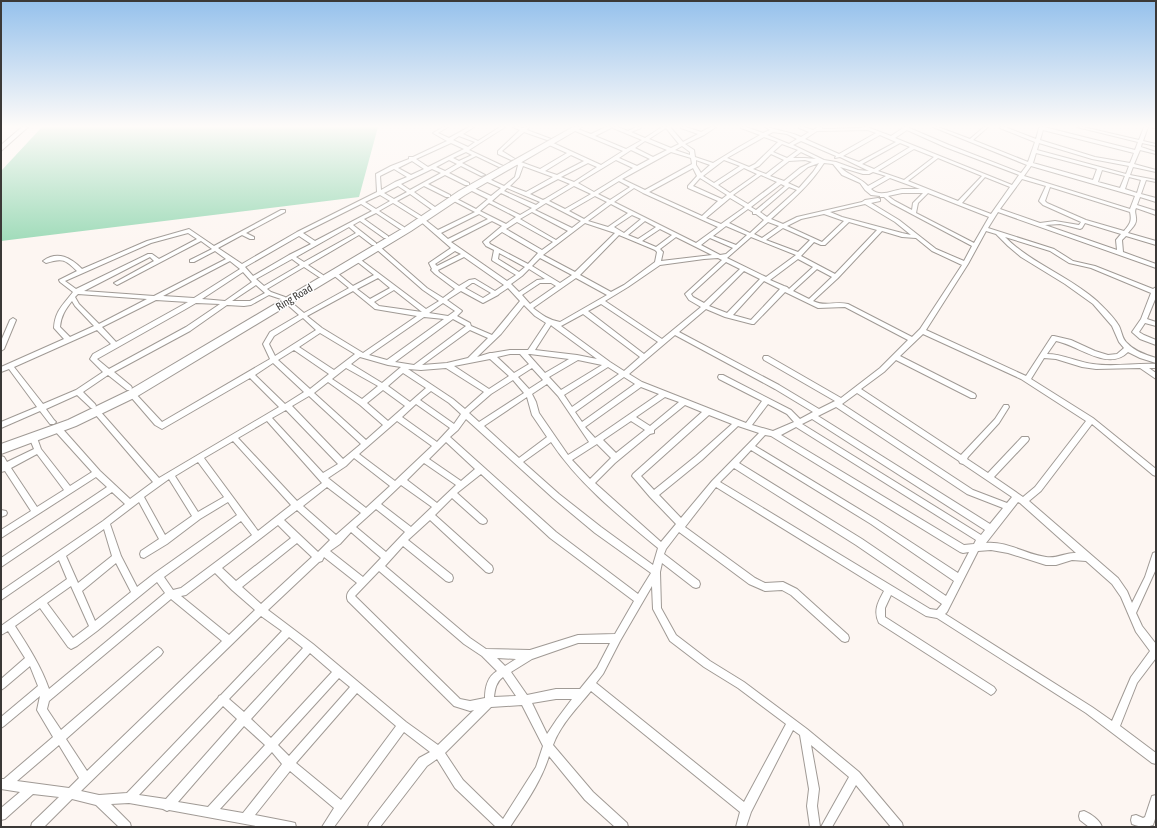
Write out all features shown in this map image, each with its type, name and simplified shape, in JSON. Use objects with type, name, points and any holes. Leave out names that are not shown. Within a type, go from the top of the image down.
[{"type":"main road","name":"Ring Road","points":[[1,441],[54,425],[95,409],[131,391],[321,276],[421,219],[468,186],[501,166]]},
{"type":"main road","name":"Ring Road","points":[[484,177],[509,166]]},
{"type":"main road","name":"Ring Road","points":[[285,299],[357,259],[386,237],[421,219],[433,208],[450,198]]},
{"type":"main road","name":"Ring Road","points":[[1,449],[34,437],[54,425]]},
{"type":"street","points":[[379,192],[378,174],[396,166]]},
{"type":"street","points":[[426,166],[468,186],[556,242]]},
{"type":"street","points":[[320,330],[274,360],[162,426],[131,391],[96,363],[93,358],[115,344],[174,312],[300,233],[397,183],[435,166]]},
{"type":"street","points":[[1,424],[78,392],[109,372],[188,329],[227,302],[254,280],[291,256],[395,202],[458,166]]},
{"type":"street","points":[[463,166],[503,188],[533,209],[571,230]]},
{"type":"street","points":[[438,232],[478,212],[490,199],[517,177],[517,166]]},
{"type":"street","points":[[527,166],[573,183],[818,306],[827,306],[837,303],[846,305],[913,340]]},
{"type":"street","points":[[541,171],[550,166]]},
{"type":"street","points":[[527,194],[578,166]]},
{"type":"street","points":[[632,166],[637,168]]},
{"type":"street","points":[[566,211],[641,166]]},
{"type":"street","points":[[645,192],[693,166]]},
{"type":"street","points":[[694,166],[700,176],[716,185],[755,213],[781,227],[823,244],[826,243],[848,220]]},
{"type":"street","points":[[713,166],[691,185],[691,188],[722,201]]},
{"type":"street","points":[[716,185],[742,166],[800,190]]},
{"type":"street","points":[[749,169],[756,166]]},
{"type":"street","points":[[766,176],[780,166]]},
{"type":"street","points":[[697,245],[807,166]]},
{"type":"street","points":[[552,323],[561,324],[584,311],[612,295],[658,263],[727,256],[748,235],[800,190],[821,166]]},
{"type":"street","points":[[837,166],[844,174],[862,182],[868,191],[914,212],[976,246]]},
{"type":"street","points":[[843,166],[865,173],[874,171],[883,166]]},
{"type":"street","points":[[863,166],[992,216]]},
{"type":"street","points":[[904,182],[923,166]]},
{"type":"street","points":[[960,166],[1014,187]]},
{"type":"street","points":[[996,166],[1049,185],[1156,214]]},
{"type":"street","points":[[773,434],[778,433],[839,402],[896,357],[922,331],[976,246],[992,216],[1029,166]]},
{"type":"street","points":[[1036,166],[1156,200]]},
{"type":"street","points":[[1091,166],[1144,180],[1156,181]]},
{"type":"street","points":[[1122,190],[1131,166]]},
{"type":"street","points":[[1134,166],[1156,171]]},
{"type":"street","points":[[393,167],[410,177]]},
{"type":"street","points":[[560,286],[528,266],[488,245],[486,242],[504,227],[601,167]]},
{"type":"street","points":[[1095,182],[1100,168]]},
{"type":"street","points":[[702,218],[722,201],[760,174]]},
{"type":"street","points":[[868,191],[890,176]]},
{"type":"street","points":[[959,203],[984,176]]},
{"type":"street","points":[[618,179],[702,218],[724,225],[798,255],[835,277]]},
{"type":"street","points":[[1120,253],[1119,240],[1130,228],[1133,222],[1133,209],[1144,180]]},
{"type":"street","points":[[397,183],[433,208]]},
{"type":"street","points":[[755,213],[785,183]]},
{"type":"street","points":[[425,185],[492,219],[540,254],[612,295]]},
{"type":"street","points":[[1049,185],[1042,201],[1043,202],[1084,221],[1156,243]]},
{"type":"street","points":[[455,248],[433,261],[432,263],[434,270],[447,282],[483,301],[496,294],[520,275],[540,254],[584,220],[634,187]]},
{"type":"street","points":[[503,188],[527,194],[584,220],[657,248],[660,252],[658,263]]},
{"type":"street","points":[[762,240],[781,227],[799,218],[910,190],[927,191]]},
{"type":"street","points":[[914,212],[916,203],[927,191]]},
{"type":"street","points":[[379,192],[421,219],[438,232],[447,242],[507,285],[530,307],[608,364],[640,384],[737,423],[773,434],[962,549],[991,546],[1008,549],[1046,561],[1056,561],[1072,556],[1086,557]]},
{"type":"street","points":[[874,206],[883,198]]},
{"type":"street","points":[[361,201],[402,228]]},
{"type":"street","points":[[865,202],[897,221],[934,250],[965,264]]},
{"type":"street","points":[[997,210],[1156,266]]},
{"type":"street","points":[[192,261],[283,211]]},
{"type":"street","points":[[613,230],[611,227],[632,212]]},
{"type":"street","points":[[824,212],[848,220],[917,238]]},
{"type":"street","points":[[360,219],[386,237]]},
{"type":"street","points":[[447,242],[492,219]]},
{"type":"street","points":[[530,307],[576,275],[622,234],[645,219]]},
{"type":"street","points":[[1040,226],[1047,223],[1059,222],[1080,227],[1084,221]]},
{"type":"street","points":[[349,225],[425,288],[442,301],[458,309],[459,311],[388,363]]},
{"type":"street","points":[[638,241],[660,226]]},
{"type":"street","points":[[986,228],[1052,250],[1071,262],[1093,267],[1156,291],[1154,305],[1136,332],[1142,337],[1156,343]]},
{"type":"street","points":[[810,301],[881,229]]},
{"type":"street","points":[[115,344],[76,305],[74,295],[62,280],[149,242],[187,231],[215,248],[243,268],[267,291],[285,299],[320,330],[362,355],[408,368],[447,365],[490,355],[522,352],[577,357],[608,364]]},
{"type":"street","points":[[998,232],[1014,250],[1061,278],[1097,304],[1117,328],[1121,341],[1128,348],[1156,361]]},
{"type":"street","points":[[242,233],[252,238]]},
{"type":"street","points":[[300,233],[314,243]]},
{"type":"street","points":[[74,295],[138,295],[156,298],[194,299],[247,304],[304,265],[359,233]]},
{"type":"street","points":[[657,248],[676,234]]},
{"type":"street","points":[[709,236],[736,247]]},
{"type":"street","points":[[117,283],[201,239]]},
{"type":"street","points":[[728,315],[765,279],[798,255],[813,240]]},
{"type":"street","points":[[497,250],[495,260],[520,275]]},
{"type":"street","points":[[69,340],[57,328],[57,318],[59,311],[74,295],[150,255],[158,261]]},
{"type":"street","points":[[434,270],[464,255]]},
{"type":"street","points":[[291,256],[321,276]]},
{"type":"street","points":[[723,257],[688,294],[689,297],[704,307],[749,322],[754,321],[787,290],[816,267]]},
{"type":"street","points":[[46,261],[52,258],[69,259],[80,271]]},
{"type":"street","points":[[1,370],[98,327],[230,259]]},
{"type":"street","points":[[357,259],[424,313]]},
{"type":"street","points":[[571,411],[624,374],[661,341],[704,307],[744,268]]},
{"type":"street","points":[[538,272],[539,281]]},
{"type":"street","points":[[334,273],[377,308],[382,310],[452,317],[493,338]]},
{"type":"street","points":[[365,444],[274,360],[266,344],[272,334],[352,288],[378,275]]},
{"type":"street","points":[[1,596],[106,523],[158,482],[310,392],[347,365],[474,280],[496,294]]},
{"type":"street","points":[[518,295],[539,281],[552,281]]},
{"type":"street","points":[[369,302],[394,288]]},
{"type":"street","points":[[469,360],[493,338],[524,301]]},
{"type":"street","points":[[601,301],[661,341]]},
{"type":"street","points":[[584,311],[644,357]]},
{"type":"street","points":[[1,349],[13,320]]},
{"type":"street","points":[[1144,320],[1156,324]]},
{"type":"street","points":[[530,352],[552,323]]},
{"type":"street","points":[[362,403],[408,368],[469,327]]},
{"type":"street","points":[[922,331],[1027,379],[1091,420],[1156,473]]},
{"type":"street","points":[[674,332],[777,387],[877,457],[990,529]]},
{"type":"street","points":[[1027,379],[1054,338],[1060,338],[1088,351],[1115,358],[1123,354],[1128,348]]},
{"type":"street","points":[[294,347],[334,374]]},
{"type":"street","points":[[522,352],[560,394],[581,426],[616,458]]},
{"type":"street","points":[[490,355],[528,393],[533,401],[533,409],[536,415],[567,459],[582,476],[609,503],[662,547]]},
{"type":"street","points":[[1042,356],[1054,356],[1083,365],[1097,367],[1156,366]]},
{"type":"street","points":[[479,426],[528,393],[546,378],[577,357]]},
{"type":"street","points":[[896,357],[974,396]]},
{"type":"street","points":[[766,358],[839,402],[970,492],[1008,507]]},
{"type":"street","points":[[39,826],[261,610],[351,528],[437,446],[455,428],[465,413],[489,392],[533,364]]},
{"type":"street","points":[[560,394],[608,364]]},
{"type":"street","points":[[347,365],[455,428]]},
{"type":"street","points":[[447,365],[489,392]]},
{"type":"street","points":[[10,366],[54,425],[97,474],[130,504]]},
{"type":"street","points":[[1142,366],[1156,377]]},
{"type":"street","points":[[408,368],[430,388],[451,401],[465,413],[556,496],[598,530],[656,572]]},
{"type":"street","points":[[250,374],[286,406],[343,464]]},
{"type":"street","points":[[721,377],[789,412],[798,423],[868,469],[983,540]]},
{"type":"street","points":[[328,379],[362,403],[388,425]]},
{"type":"street","points":[[581,426],[640,384]]},
{"type":"street","points":[[1,723],[44,693],[171,594],[183,592],[297,506],[365,444],[430,388]]},
{"type":"street","points":[[856,389],[990,477],[1020,499],[1115,581],[1124,594],[1139,629],[1156,652],[1134,680],[1114,728]]},
{"type":"street","points":[[78,392],[95,409],[158,482]]},
{"type":"street","points":[[567,459],[664,394]]},
{"type":"street","points":[[748,426],[767,400]]},
{"type":"street","points":[[590,483],[616,458],[651,431],[684,402]]},
{"type":"street","points":[[963,460],[997,421],[1006,407]]},
{"type":"street","points":[[708,411],[636,476],[680,525],[752,581],[765,587],[783,586],[794,592],[845,638]]},
{"type":"street","points":[[268,417],[324,481],[367,513]]},
{"type":"street","points":[[631,417],[651,431]]},
{"type":"street","points":[[397,418],[437,446]]},
{"type":"street","points":[[938,614],[944,609],[976,547],[983,540],[990,529],[1008,507],[1038,489],[1091,420]]},
{"type":"street","points":[[654,495],[699,458],[737,423]]},
{"type":"street","points":[[764,432],[715,483],[662,547],[656,572],[656,609],[673,638],[707,664],[741,685],[804,732],[855,776],[898,827]]},
{"type":"street","points":[[34,437],[38,450],[69,490]]},
{"type":"street","points":[[233,437],[297,506],[337,541]]},
{"type":"street","points":[[446,437],[480,470],[553,535],[639,600]]},
{"type":"street","points":[[518,462],[552,438]]},
{"type":"street","points":[[990,477],[1025,438]]},
{"type":"street","points":[[750,446],[874,522],[959,579]]},
{"type":"street","points":[[3,468],[38,450]]},
{"type":"street","points":[[354,454],[437,507]]},
{"type":"street","points":[[199,457],[257,536]]},
{"type":"street","points":[[868,469],[877,457]]},
{"type":"street","points":[[424,458],[461,485]]},
{"type":"street","points":[[1,459],[3,468],[36,512]]},
{"type":"street","points":[[734,464],[853,538],[947,602]]},
{"type":"street","points":[[480,470],[461,485],[411,532],[351,594],[351,598],[457,703],[470,706],[489,702],[525,700],[556,694],[582,694]]},
{"type":"street","points":[[1,534],[69,490],[97,474]]},
{"type":"street","points":[[170,475],[197,517]]},
{"type":"street","points":[[715,483],[929,613],[938,614],[1089,710],[1156,759]]},
{"type":"street","points":[[1,563],[112,488]]},
{"type":"street","points":[[453,494],[482,521]]},
{"type":"street","points":[[140,497],[164,541]]},
{"type":"street","points":[[144,554],[197,517],[228,498]]},
{"type":"street","points":[[376,504],[411,532]]},
{"type":"street","points":[[430,515],[489,569]]},
{"type":"street","points":[[41,602],[71,644],[78,641],[158,576],[242,516]]},
{"type":"street","points":[[278,520],[297,538],[363,582]]},
{"type":"street","points":[[106,523],[117,558],[136,594]]},
{"type":"street","points":[[351,528],[387,558]]},
{"type":"street","points":[[235,587],[297,538]]},
{"type":"street","points":[[403,541],[449,578]]},
{"type":"street","points":[[60,555],[94,628]]},
{"type":"street","points":[[660,556],[696,584]]},
{"type":"street","points":[[1132,614],[1140,593],[1153,567],[1156,556]]},
{"type":"street","points":[[76,590],[117,558]]},
{"type":"street","points":[[379,566],[467,641],[485,653],[505,672],[525,700],[548,747],[589,796],[623,827]]},
{"type":"street","points":[[216,568],[261,610],[310,647],[403,725],[439,752],[459,784],[504,827],[540,769],[552,736],[560,722],[600,671],[617,638],[656,572]]},
{"type":"street","points":[[158,576],[171,594],[229,642]]},
{"type":"street","points":[[71,581],[5,628],[31,659],[44,693],[42,710],[86,779]]},
{"type":"street","points":[[890,589],[879,611],[879,616],[882,620],[990,690]]},
{"type":"street","points":[[129,798],[288,631]]},
{"type":"street","points":[[373,827],[423,762],[439,752],[489,702],[490,687],[497,676],[530,655],[578,639],[617,638]]},
{"type":"street","points":[[167,806],[310,647]]},
{"type":"street","points":[[3,784],[158,652]]},
{"type":"street","points":[[485,653],[530,655]]},
{"type":"street","points":[[1,685],[31,659]]},
{"type":"street","points":[[210,812],[339,671]]},
{"type":"street","points":[[590,684],[746,810]]},
{"type":"street","points":[[246,818],[289,764],[357,686]]},
{"type":"street","points":[[222,699],[243,720],[272,745],[289,764],[342,808]]},
{"type":"street","points":[[742,827],[746,810],[792,722]]},
{"type":"street","points":[[328,827],[403,725]]},
{"type":"street","points":[[804,732],[814,790],[812,806],[815,827]]},
{"type":"street","points":[[826,827],[855,776]]},
{"type":"street","points":[[3,784],[71,794],[99,800],[129,798],[291,827]]},
{"type":"street","points":[[1,815],[31,789]]},
{"type":"street","points":[[99,800],[126,827]]},
{"type":"street","points":[[1136,820],[1143,823],[1149,821],[1156,800]]},
{"type":"street","points":[[1084,816],[1097,827]]},
{"type":"green space","points":[[6,166],[368,166],[359,197],[1,241],[1,171]]}]
